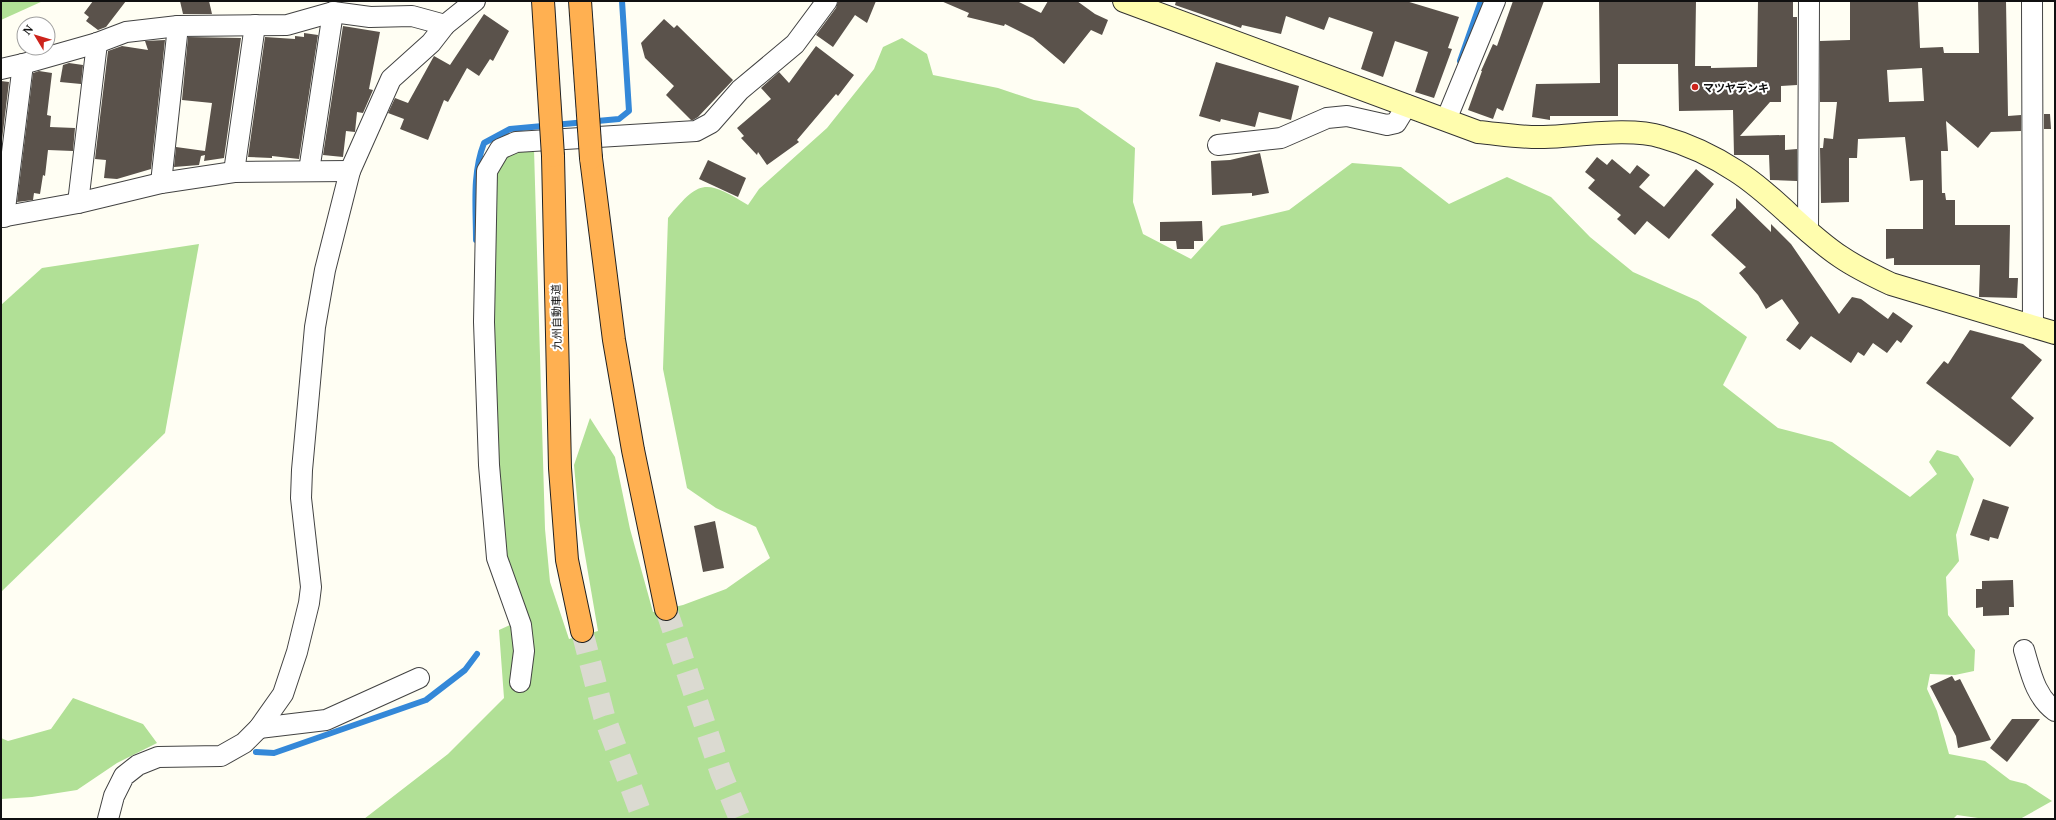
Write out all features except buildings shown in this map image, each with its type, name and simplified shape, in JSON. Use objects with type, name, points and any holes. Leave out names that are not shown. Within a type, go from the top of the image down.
[{"type":"highway","name":"九州自動車道","points":[[543,1],[553,156],[560,468],[567,560],[582,631]]},
{"type":"highway","points":[[580,1],[591,158],[614,340],[628,421],[666,608]]},
{"type":"street","points":[[108,819],[114,796],[124,776],[138,765],[158,757],[221,756],[244,743],[259,728],[283,694],[297,652],[310,603],[311,587],[301,498],[302,470],[315,327],[325,270],[350,171],[391,79],[431,43],[445,24],[475,1]]},
{"type":"street","points":[[520,682],[524,651],[521,625],[498,558],[489,465],[484,322],[487,171],[500,149],[516,142],[696,131],[711,123],[740,90],[795,44],[827,1]]},
{"type":"street","points":[[1124,1],[1478,132],[1542,137],[1627,133],[1660,136],[1713,157],[1736,171],[1808,232],[1841,257],[1891,284],[2055,333]]},
{"type":"street","points":[[1446,120],[1495,1]]},
{"type":"street","points":[[1808,232],[1809,1]]},
{"type":"street","points":[[2032,1],[2033,327]]},
{"type":"street","points":[[1,69],[23,64],[126,32],[178,26],[287,25],[333,12],[370,17],[412,16],[445,24]]},
{"type":"street","points":[[309,171],[333,12]]},
{"type":"street","points":[[234,172],[255,25]]},
{"type":"street","points":[[161,183],[178,26]]},
{"type":"street","points":[[78,203],[97,42]]},
{"type":"street","points":[[23,64],[3,217],[78,203],[161,183],[234,172],[350,171]]},
{"type":"street","points":[[1218,145],[1281,138],[1327,118],[1347,116],[1387,125],[1396,123],[1407,105]]},
{"type":"street","points":[[2024,650],[2039,695],[2046,705],[2055,711]]},
{"type":"street","points":[[259,728],[326,720],[419,678]]},
{"type":"green space","points":[[1,1],[43,1],[1,20]]},
{"type":"green space","points":[[902,38],[927,54],[933,75],[998,88],[1034,100],[1078,108],[1135,148],[1133,202],[1143,234],[1191,259],[1221,226],[1289,210],[1352,163],[1401,167],[1449,204],[1507,177],[1551,197],[1590,237],[1633,272],[1698,301],[1747,337],[1723,385],[1778,428],[1832,442],[1910,497],[1937,474],[1929,462],[1937,450],[1958,456],[1974,479],[1956,535],[1959,561],[1946,577],[1948,615],[1975,650],[1974,671],[1955,675],[1930,674],[1927,689],[1937,711],[1949,754],[1985,761],[2010,780],[2026,784],[2052,801],[2020,819],[1985,819],[1957,815],[1953,819],[364,819],[448,754],[504,698],[499,630],[528,617],[504,556],[491,324],[495,169],[508,156],[521,151],[534,149],[545,529],[550,582],[569,639],[598,631],[579,520],[574,465],[590,418],[615,457],[630,529],[653,612],[683,605],[726,589],[770,558],[756,527],[716,508],[687,488],[663,369],[668,218],[688,196],[696,190],[704,187],[712,187],[722,191],[734,196],[748,205],[759,189],[827,128],[874,69],[883,47]]},
{"type":"green space","points":[[199,244],[165,433],[1,592],[1,305],[42,268]]},
{"type":"green space","points":[[73,698],[143,724],[157,743],[117,763],[77,790],[32,797],[1,799],[1,738],[8,741],[51,729]]},
{"type":"waterway","points":[[476,240],[476,179],[480,155],[484,143],[510,129],[619,119],[629,111],[622,1]]},
{"type":"waterway","points":[[1460,61],[1481,1]]},
{"type":"waterway","points":[[256,752],[274,753],[426,700],[465,670],[477,654]]},
{"type":"tunnel","points":[[666,609],[721,773],[740,819]]},
{"type":"tunnel","points":[[582,631],[604,716],[643,819]]},
{"type":"place","name":"マツヤデンキ","points":[[1695,87]]}]
